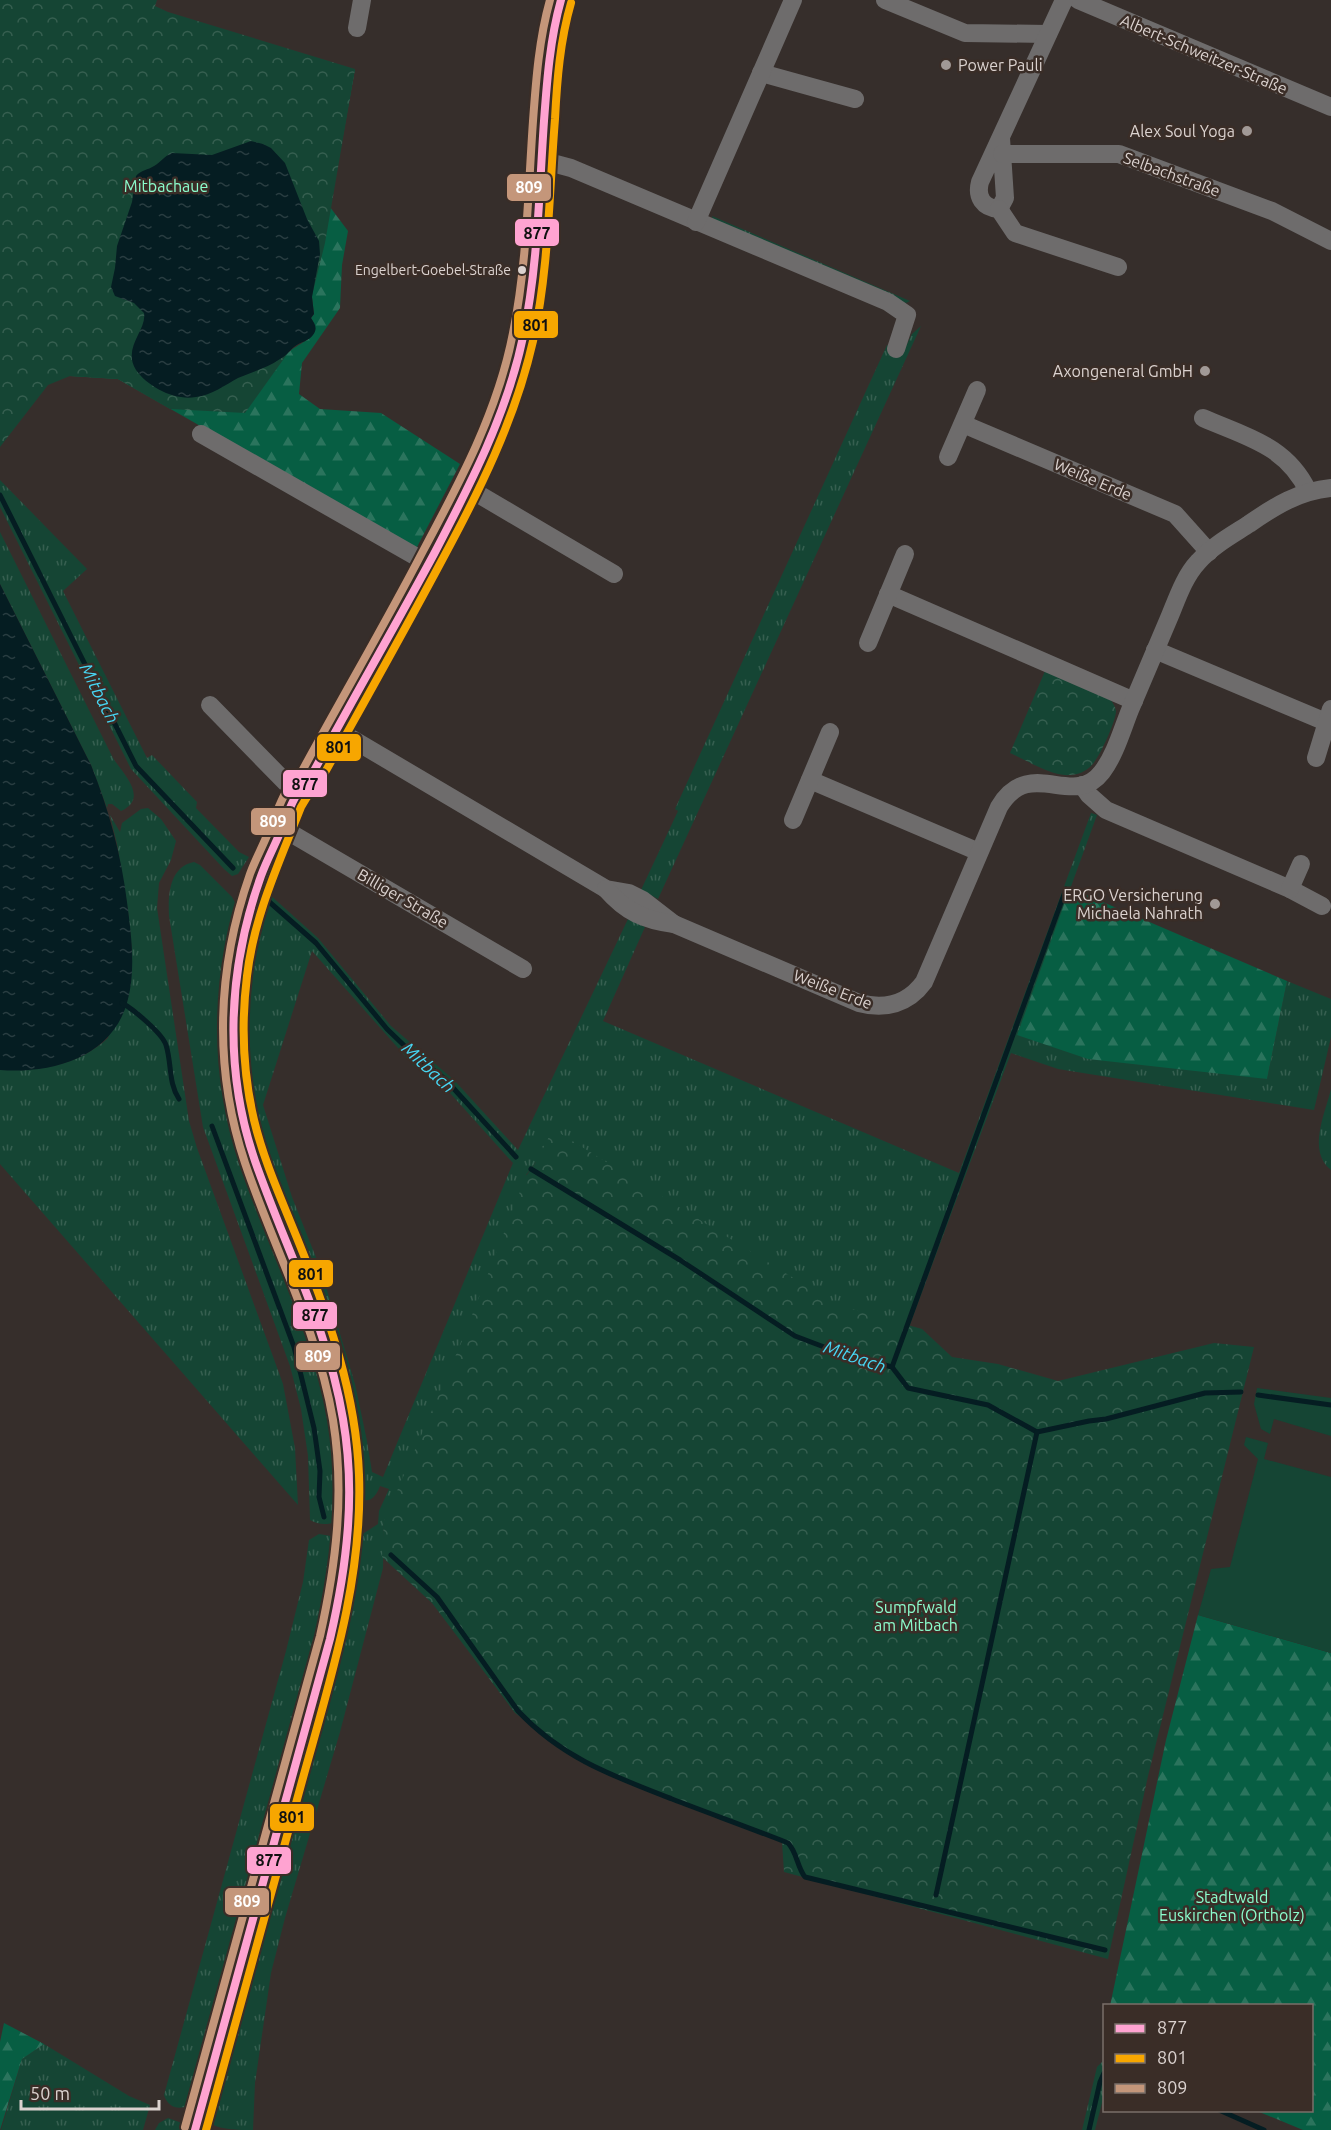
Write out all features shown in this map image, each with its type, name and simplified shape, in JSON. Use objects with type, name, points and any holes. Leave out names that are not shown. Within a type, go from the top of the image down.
[{"type":"street","points":[[357,28],[362,0]]},
{"type":"street","points":[[195,2130],[330,1639],[344,1573],[349,1521],[350,1481],[343,1418],[336,1385],[315,1317],[255,1159],[243,1115],[235,1063],[234,1005],[237,967],[242,938],[262,872],[288,809],[299,788],[309,780],[429,564],[468,488],[504,407],[518,359],[531,279],[550,49],[561,0]]},
{"type":"street","points":[[696,222],[793,0]]},
{"type":"street","points":[[885,0],[965,33],[1048,34]]},
{"type":"street","points":[[999,209],[983,204],[978,191],[980,182],[1001,146],[1064,0]]},
{"type":"street","name":"Albert-Schweitzer-Straße","points":[[1078,0],[1331,107]]},
{"type":"street","points":[[761,74],[855,99]]},
{"type":"street","points":[[999,209],[1005,198],[1001,146]]},
{"type":"street","name":"Selbachstraße","points":[[1001,146],[1119,153],[1272,211],[1331,242]]},
{"type":"street","points":[[540,160],[571,168],[888,302],[907,315],[897,349]]},
{"type":"street","points":[[999,209],[1015,233],[1118,267]]},
{"type":"street","points":[[948,457],[977,390]]},
{"type":"street","points":[[1203,418],[1271,448],[1296,470],[1308,491]]},
{"type":"street","name":"Weiße Erde","points":[[963,424],[1175,514],[1209,552]]},
{"type":"street","points":[[201,434],[429,564]]},
{"type":"street","points":[[468,488],[614,574]]},
{"type":"street","points":[[1322,906],[1290,889],[1106,810],[1089,795],[1082,785],[1096,779],[1106,766],[1188,576],[1198,562],[1269,510],[1308,491],[1331,488]]},
{"type":"street","points":[[868,643],[906,554]]},
{"type":"street","points":[[888,594],[1134,701]]},
{"type":"street","points":[[1155,650],[1328,716],[1316,758]]},
{"type":"street","points":[[210,705],[296,793]]},
{"type":"street","name":"Weiße Erde","points":[[337,730],[606,888],[621,905],[648,920],[674,924],[859,1003],[879,1006],[891,1005],[909,997],[924,982],[999,807],[1009,793],[1033,782],[1064,787],[1082,785]]},
{"type":"street","points":[[793,820],[830,732]]},
{"type":"street","points":[[810,780],[980,852]]},
{"type":"street","name":"Billiger Straße","points":[[282,828],[524,969]]},
{"type":"street","points":[[1290,889],[1301,864]]},
{"type":"green space","name":"Mitbachaue","points":[[0,0],[157,0],[155,6],[168,12],[355,69],[325,243],[303,332],[245,413],[170,409],[118,379],[70,376],[48,385],[0,447]]},
{"type":"green space","points":[[355,69],[330,207],[348,231],[342,265],[340,308],[302,363],[299,394],[320,409],[381,413],[460,464],[416,549],[118,379],[70,376]],"holes":[[[312,297],[314,314],[311,318],[315,330],[313,335],[288,353]]]},
{"type":"green space","points":[[712,216],[910,301],[906,303],[714,222]]},
{"type":"green space","points":[[921,326],[658,899],[641,890],[678,811],[675,809],[887,345],[903,352],[912,334]]},
{"type":"green space","points":[[0,480],[87,569],[63,591],[147,758],[152,755],[197,802],[196,808],[239,852],[249,857],[238,874],[232,876],[224,869],[131,769],[0,507]]},
{"type":"green space","points":[[0,532],[113,758],[132,786],[133,800],[121,811],[112,804],[108,804],[107,808],[91,765],[0,584]]},
{"type":"green space","points":[[1045,671],[1110,699],[1116,711],[1098,756],[1089,768],[1079,773],[1063,775],[1056,773],[1010,753]]},
{"type":"green space","points":[[148,808],[161,819],[176,841],[171,860],[159,883],[157,908],[189,1121],[283,1384],[295,1448],[298,1505],[0,1164],[0,1070],[43,1068],[71,1061],[108,1038],[132,951],[128,911],[110,815],[120,832],[122,823],[141,809]]},
{"type":"green space","points":[[1091,813],[1097,815],[1017,1035],[1267,1079],[1287,981],[1331,999],[1331,1037],[1314,1110],[1058,1069],[1011,1053],[896,1362],[536,1162],[526,1175],[669,1259],[384,1521],[383,1568],[340,1732],[271,1973],[255,2083],[253,2130],[223,2128],[209,2122],[357,1541],[361,1535],[378,1524],[379,1511],[389,1489],[380,1486],[371,1499],[362,1499],[263,1154],[245,1069],[244,990],[259,915],[269,894],[318,938],[391,1026],[454,1080],[518,1150],[628,919],[645,927],[603,1021],[959,1173]],"holes":[[[312,951],[414,1066],[441,1083],[513,1163],[383,1477],[372,1472],[355,1384],[321,1270],[292,1197],[263,1105]]]},
{"type":"green space","points":[[194,862],[200,865],[232,897],[238,908],[224,1020],[322,1368],[338,1453],[337,1522],[333,1523],[320,1524],[310,1520],[308,1456],[301,1409],[290,1366],[203,1127],[169,916],[170,891],[175,876],[179,870]]},
{"type":"green space","points":[[1070,888],[1287,981],[1267,1079],[1088,1059],[1017,1035]]},
{"type":"green space","points":[[1331,1089],[1331,1170],[1320,1153],[1319,1143],[1322,1121]]},
{"type":"green space","name":"Sumpfwald am Mitbach","points":[[553,1129],[837,1305],[922,1329],[952,1357],[998,1364],[1058,1381],[1214,1343],[1254,1347],[1148,1776],[1108,1959],[784,1872],[782,1842],[597,1770],[515,1713],[432,1603],[382,1557],[384,1521],[462,1341],[526,1176]]},
{"type":"green space","points":[[1257,1388],[1331,1398],[1331,1436],[1274,1419],[1270,1434],[1261,1429],[1254,1404]]},
{"type":"green space","points":[[1246,1437],[1268,1443],[1264,1459],[1331,1477],[1331,1653],[1198,1615],[1211,1569],[1230,1567],[1258,1459],[1244,1445]]},
{"type":"green space","points":[[319,1534],[331,1536],[335,1540],[326,1617],[191,2104],[179,2108],[168,2103],[164,2095],[286,1651],[303,1582],[309,1540]]},
{"type":"green space","name":"Stadtwald Euskirchen (Ortholz)","points":[[1198,1615],[1331,1653],[1331,2130],[1303,2130],[1259,2112],[1313,2112],[1313,2004],[1110,2004],[1166,1740]]},
{"type":"green space","points":[[4,2023],[44,2044],[22,2059],[0,2130],[0,2042]]},
{"type":"green space","points":[[44,2044],[129,2096],[150,2105],[143,2130],[1,2130],[22,2059]]},
{"type":"green space","points":[[1103,2061],[1103,2099],[1095,2130],[1082,2130],[1097,2067]]},
{"type":"green space","points":[[168,2118],[182,2123],[184,2130],[155,2130],[159,2123]]},
{"type":"water","points":[[251,141],[271,148],[285,163],[307,219],[319,241],[320,254],[312,297],[314,314],[311,318],[316,328],[309,339],[296,345],[275,362],[213,392],[188,398],[171,395],[147,382],[136,370],[132,362],[132,354],[144,320],[144,313],[134,303],[115,296],[111,287],[117,246],[132,202],[136,176],[172,153],[212,155]]},
{"type":"water","points":[[0,584],[91,765],[114,832],[129,914],[132,975],[128,999],[121,1019],[110,1035],[79,1058],[40,1069],[0,1070]]},
{"type":"waterway","name":"Mitbach","points":[[0,495],[136,766],[233,868]]},
{"type":"waterway","points":[[892,1367],[1066,889]]},
{"type":"waterway","name":"Mitbach","points":[[266,899],[316,943],[387,1029],[414,1055],[445,1079],[516,1157]]},
{"type":"waterway","points":[[122,1003],[147,1022],[166,1045],[173,1086],[179,1099]]},
{"type":"waterway","points":[[212,1126],[294,1347],[314,1428],[320,1471],[319,1497],[324,1517]]},
{"type":"waterway","name":"Mitbach","points":[[531,1169],[680,1260],[795,1336],[840,1353],[892,1367],[908,1388],[988,1405],[1037,1432],[1106,1419],[1205,1393],[1241,1392]]},
{"type":"waterway","name":"Mitbach","points":[[1258,1395],[1331,1405]]},
{"type":"waterway","points":[[936,1895],[1037,1432]]},
{"type":"waterway","points":[[391,1555],[437,1597],[518,1711],[552,1741],[589,1764],[650,1791],[788,1843],[805,1877],[1105,1950]]},
{"type":"waterway","points":[[1089,2130],[1103,2075]]},
{"type":"waterway","points":[[1224,2112],[1264,2130]]},
{"type":"transit line","name":"809","points":[[185,2127],[320,1636],[337,1529],[337,1447],[326,1387],[306,1322],[245,1163],[228,1091],[223,1018],[225,982],[231,945],[250,874],[282,799],[290,785],[301,773],[437,525],[464,472],[498,390],[518,307],[537,75],[550,0]]},
{"type":"transit line","name":"877","points":[[195,2130],[330,1639],[341,1584],[348,1529],[347,1447],[336,1385],[305,1288],[255,1161],[238,1090],[234,1054],[234,1018],[236,982],[242,946],[261,876],[291,806],[298,792],[309,780],[434,554],[474,475],[507,394],[523,337],[532,283],[548,75],[561,0]]},
{"type":"transit line","name":"801","points":[[206,2130],[333,1670],[350,1593],[359,1515],[357,1445],[347,1386],[321,1299],[268,1167],[250,1102],[245,1066],[244,1030],[245,994],[250,954],[268,890],[301,807],[318,785],[455,536],[482,482],[516,399],[533,341],[542,286],[548,231],[558,75],[571,3]]},
{"type":"place","name":"Power Pauli","points":[[946,65]]},
{"type":"place","name":"Alex Soul Yoga","points":[[1247,131]]},
{"type":"place","name":"Engelbert-Goebel-Straße","points":[[522,270]]},
{"type":"place","name":"Axongeneral GmbH","points":[[1205,371]]},
{"type":"place","name":"ERGO Versicherung Michaela Nahrath","points":[[1215,904]]}]
